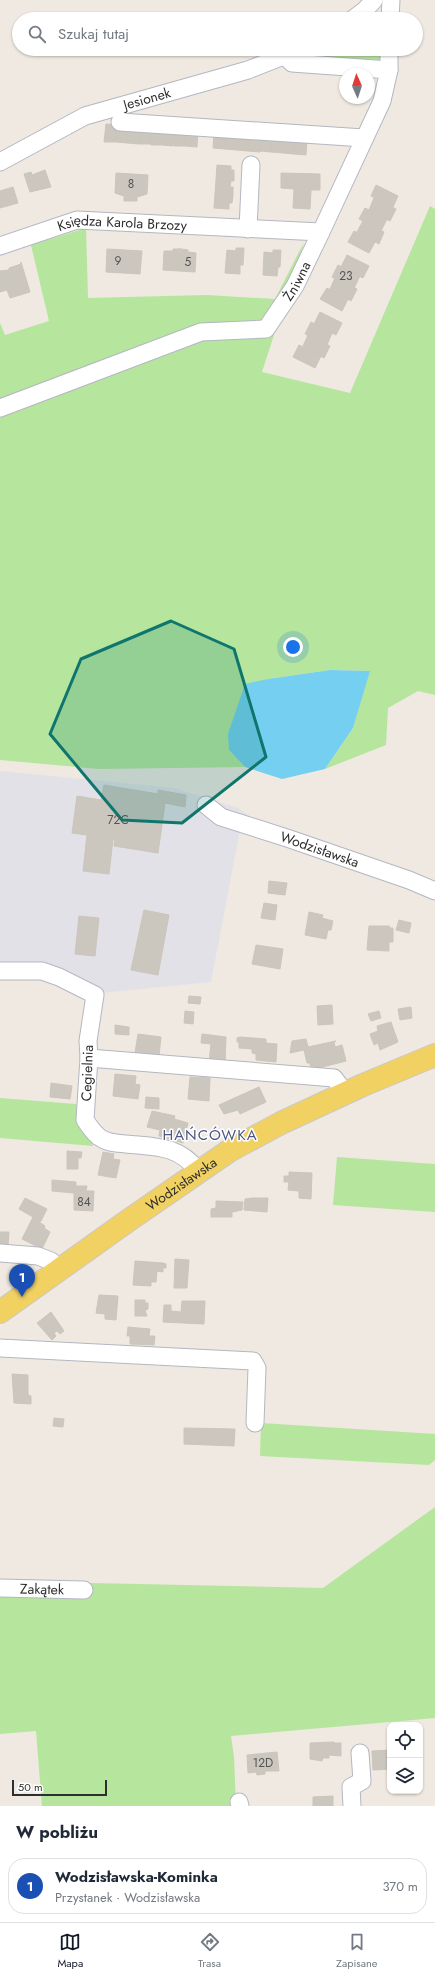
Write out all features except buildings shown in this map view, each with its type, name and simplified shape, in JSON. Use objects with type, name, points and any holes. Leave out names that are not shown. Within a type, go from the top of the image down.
[{"type":"main road","name":"Wodzisławska","points":[[0,1312],[198,1171],[264,1132],[435,1055]]},
{"type":"main road","name":"Wodzisławska","points":[[340,1097],[366,1092],[435,1066]]},
{"type":"street","points":[[362,12],[374,0]]},
{"type":"street","points":[[390,12],[391,0]]},
{"type":"street","points":[[285,56],[292,63],[389,70]]},
{"type":"street","name":"Jesionek","points":[[0,162],[85,116],[233,75],[285,56]]},
{"type":"street","name":"Żniwna","points":[[0,408],[200,332],[266,329],[295,286],[382,101],[389,70],[389,56]]},
{"type":"street","points":[[120,122],[364,138]]},
{"type":"street","points":[[248,229],[251,165]]},
{"type":"street","name":"Księdza Karola Brzozy","points":[[0,246],[76,220],[321,232]]},
{"type":"street","name":"Wodzisławska","points":[[206,806],[221,817],[287,838],[435,891]]},
{"type":"street","name":"Cegielnia","points":[[0,971],[42,972],[59,977],[95,995],[88,1041],[89,1058],[85,1120],[98,1136],[110,1142],[158,1147],[176,1151],[190,1161],[198,1171]]},
{"type":"street","points":[[89,1058],[334,1078],[340,1097]]},
{"type":"street","points":[[0,1253],[38,1256],[51,1261],[59,1270]]},
{"type":"street","points":[[0,1348],[253,1360],[257,1368],[255,1423]]},
{"type":"street","name":"Zakątek","points":[[0,1588],[84,1590]]},
{"type":"street","points":[[352,1806],[351,1787],[362,1781],[360,1753]]},
{"type":"highlighted area","points":[[171,621],[234,649],[266,757],[182,823],[122,820],[50,734],[81,659]]},
{"type":"shaded area","points":[[0,771],[175,788],[238,808],[295,846],[240,830],[211,982],[101,993],[0,968]]},
{"type":"green space","points":[[303,56],[384,56],[382,61],[302,59]]},
{"type":"green space","points":[[430,206],[435,209],[435,695],[418,691],[388,708],[386,745],[325,769],[353,728],[369,671],[330,670],[268,679],[229,750],[245,767],[99,769],[0,760],[0,323],[5,335],[49,321],[31,245],[86,228],[88,298],[207,295],[275,299],[304,242],[262,372],[350,393]]},
{"type":"green space","points":[[0,1098],[76,1104],[93,1146],[0,1138]]},
{"type":"green space","points":[[337,1157],[435,1164],[435,1212],[333,1205]]},
{"type":"green space","points":[[261,1423],[435,1434],[435,1460],[429,1465],[260,1456]]},
{"type":"green space","points":[[435,1507],[435,1718],[231,1736],[234,1757],[236,1806],[42,1806],[36,1731],[0,1734],[0,1594],[88,1596],[90,1583],[323,1588]]},
{"type":"water","points":[[330,670],[370,671],[353,728],[325,769],[282,779],[245,767],[229,750],[228,734],[245,684]]},
{"type":"place","name":"Wodzisławska-Kominka","points":[[22,1297]]},
{"type":"district","name":"HAŃCÓWKA","points":[[210,1135]]}]
